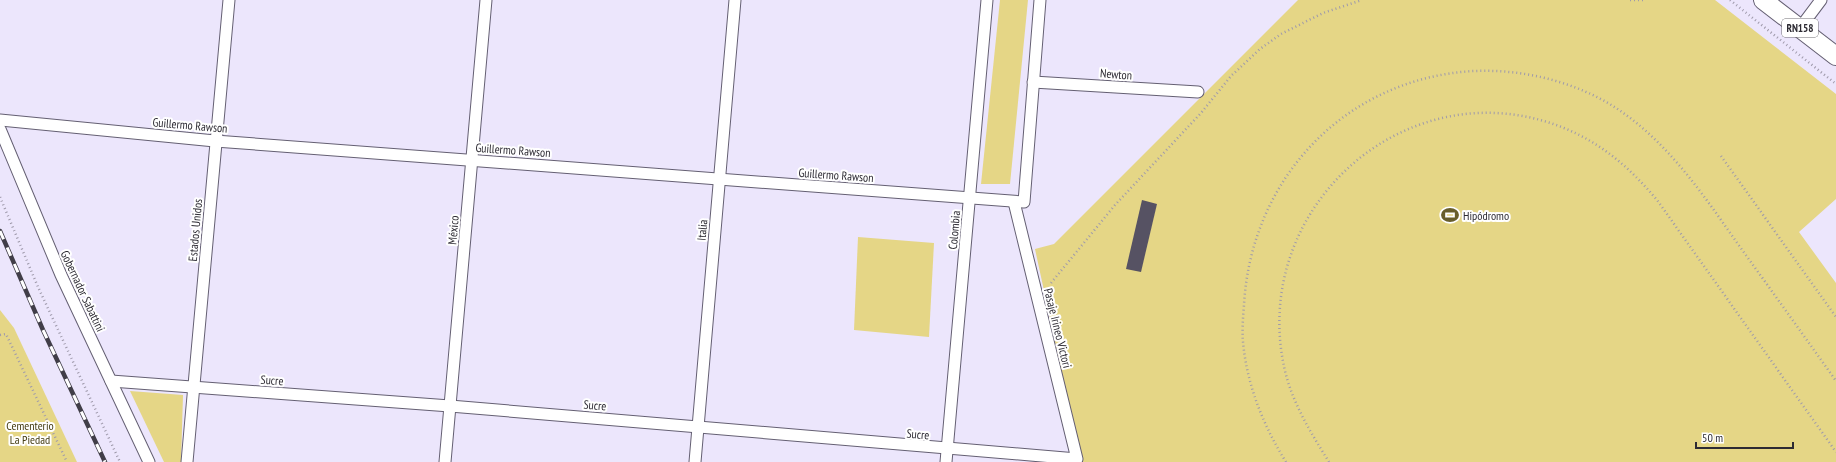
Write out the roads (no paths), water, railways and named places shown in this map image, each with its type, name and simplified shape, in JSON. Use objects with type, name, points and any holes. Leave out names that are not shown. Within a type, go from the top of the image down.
[{"type":"highway","name":"RN158","points":[[1763,0],[1836,56]]},
{"type":"street","name":"Estados Unidos","points":[[187,462],[229,0]]},
{"type":"street","name":"México","points":[[445,462],[486,0]]},
{"type":"street","name":"Italia","points":[[695,462],[735,0]]},
{"type":"street","name":"Colombia","points":[[946,462],[987,0]]},
{"type":"street","points":[[1019,202],[1033,82],[1040,0]]},
{"type":"street","points":[[1800,28],[1822,0]]},
{"type":"street","name":"Newton","points":[[1033,82],[1198,92]]},
{"type":"street","name":"Guillermo Rawson","points":[[0,120],[215,141],[1019,202]]},
{"type":"street","name":"Gobernador Sabattini","points":[[0,129],[61,275],[149,462]]},
{"type":"street","name":"Pasaje Irineo Victori","points":[[1019,202],[1077,459]]},
{"type":"street","name":"Sucre","points":[[111,381],[450,406],[1077,459]]},
{"type":"railway","points":[[0,231],[43,330],[105,462]]},
{"type":"place","name":"Hipódromo","points":[[1450,215]]},
{"type":"park label","name":"Cementerio La Piedad","points":[[30,432]]}]
